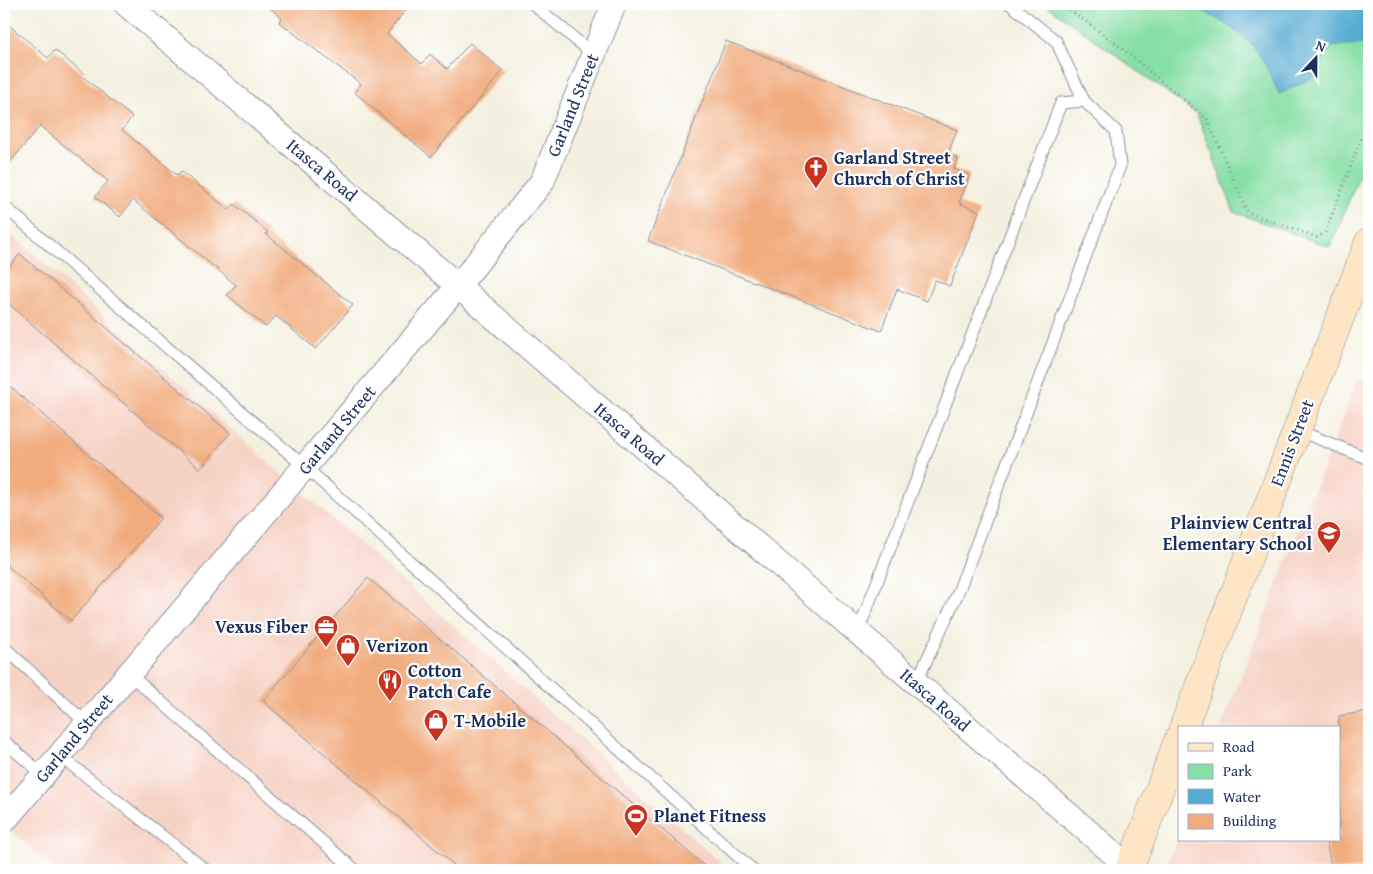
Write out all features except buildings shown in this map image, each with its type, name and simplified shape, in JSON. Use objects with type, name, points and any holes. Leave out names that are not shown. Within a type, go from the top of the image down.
[{"type":"main road","name":"Ennis Street","points":[[1184,726],[1369,242]]},
{"type":"main road","points":[[1129,869],[1178,741]]},
{"type":"street","name":"Itasca Road","points":[[126,4],[458,286],[1129,869]]},
{"type":"street","name":"Garland Street","points":[[4,821],[458,286],[542,182],[614,4]]},
{"type":"lane","points":[[533,4],[594,55]]},
{"type":"lane","points":[[916,683],[957,595],[1120,166],[1116,131],[1084,101],[1056,41],[1010,4]]},
{"type":"lane","points":[[858,632],[1061,103],[1084,101]]},
{"type":"lane","points":[[4,206],[305,467],[753,870]]},
{"type":"lane","points":[[1297,430],[1369,459]]},
{"type":"lane","points":[[4,647],[87,724]]},
{"type":"lane","points":[[129,674],[355,870]]},
{"type":"lane","points":[[4,741],[43,775]]},
{"type":"lane","points":[[60,756],[206,870]]},
{"type":"path","points":[[1062,4],[1119,46],[1207,119],[1248,213],[1317,238],[1325,233],[1369,119]]},
{"type":"shaded area","points":[[4,228],[729,870],[57,870],[4,825]]},
{"type":"shaded area","name":"Plainview Central Elementary School","points":[[1369,379],[1369,870],[1165,870],[1178,837],[1178,842],[1340,842],[1340,726],[1222,726],[1357,381]]},
{"type":"green space","points":[[1045,4],[1369,4],[1369,152],[1330,247],[1234,212],[1197,114]]},
{"type":"water","points":[[1190,4],[1369,4],[1369,43],[1331,47],[1324,56],[1318,75],[1279,94],[1262,58],[1248,40],[1224,23]]},
{"type":"place","name":"Garland Street Church of Christ","points":[[816,189]]},
{"type":"place","name":"Plainview Central Elementary School","points":[[1329,554]]},
{"type":"place","name":"Vexus Fiber","points":[[326,648]]},
{"type":"place","name":"Verizon","points":[[348,667]]},
{"type":"place","name":"Cotton Patch Cafe","points":[[390,702]]},
{"type":"place","name":"T-Mobile","points":[[436,742]]},
{"type":"place","name":"Planet Fitness","points":[[636,837]]}]
